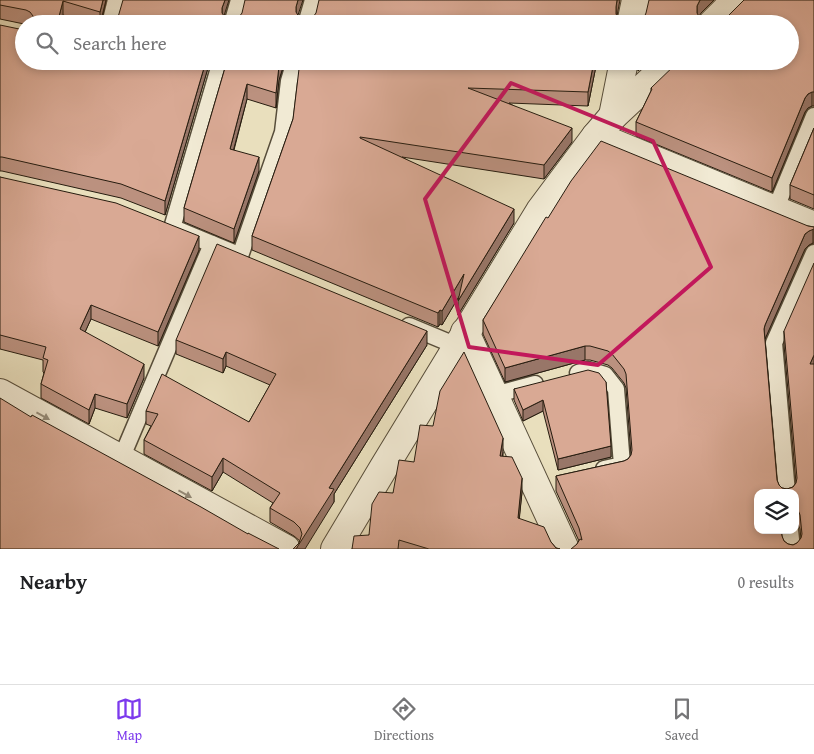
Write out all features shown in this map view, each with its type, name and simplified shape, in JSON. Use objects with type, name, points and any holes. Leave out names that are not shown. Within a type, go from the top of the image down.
[{"type":"street","points":[[633,15],[636,0]]},
{"type":"street","points":[[721,15],[736,0]]},
{"type":"street","points":[[613,116],[622,70]]},
{"type":"street","points":[[336,549],[540,211],[613,116],[662,70]]},
{"type":"street","points":[[596,136],[814,226]]},
{"type":"street","points":[[461,339],[546,483],[564,549]]},
{"type":"street","points":[[0,393],[286,549]]},
{"type":"lane","points":[[112,15],[116,0]]},
{"type":"lane","points":[[235,15],[239,0]]},
{"type":"lane","points":[[309,15],[313,0]]},
{"type":"lane","points":[[172,228],[218,70]]},
{"type":"lane","points":[[240,256],[283,132],[289,81],[292,70]]},
{"type":"lane","points":[[775,210],[814,116]]},
{"type":"lane","points":[[154,221],[258,263]]},
{"type":"lane","points":[[121,459],[212,244]]},
{"type":"lane","points":[[787,489],[774,343],[814,254]]},
{"type":"lane","points":[[394,320],[461,339]]},
{"type":"lane","points":[[494,395],[588,370],[605,375],[616,389],[622,465],[594,472]]},
{"type":"lane","points":[[790,534],[792,549]]},
{"type":"highlighted area","points":[[511,83],[653,141],[711,267],[598,365],[469,347],[425,199]]},
{"type":"building","points":[[0,0],[103,0],[100,12],[63,1],[59,15],[32,15],[26,10],[0,5]]},
{"type":"building","points":[[123,0],[225,0],[222,8],[223,15],[119,15]]},
{"type":"building","points":[[245,0],[298,0],[296,12],[298,15],[240,15]]},
{"type":"building","points":[[319,0],[617,0],[616,14],[314,15]]},
{"type":"building","points":[[649,0],[700,0],[697,6],[698,15],[645,15]]},
{"type":"building","points":[[744,0],[814,0],[814,92],[808,94],[805,98],[772,178],[636,122],[651,88],[670,70],[799,70],[799,15],[729,15]]},
{"type":"building","points":[[0,25],[15,28],[15,70],[203,70],[165,201],[121,184],[0,157]]},
{"type":"building","points":[[224,70],[279,70],[276,93],[247,84],[230,149],[259,157],[234,229],[184,208]]},
{"type":"building","points":[[299,70],[592,70],[588,92],[468,88],[572,128],[544,165],[360,137],[514,209],[458,301],[464,274],[442,311],[440,310],[438,313],[252,236],[293,119]]},
{"type":"building","points":[[814,128],[814,195],[790,185]]},
{"type":"building","points":[[601,141],[814,227],[814,229],[805,234],[764,329],[777,480],[782,488],[787,489],[793,487],[797,478],[784,331],[814,263],[814,355],[810,364],[814,364],[814,549],[571,549],[580,539],[582,540],[579,528],[556,476],[624,461],[631,455],[626,374],[612,354],[590,346],[505,368],[483,320],[546,217],[548,218],[571,181]]},
{"type":"building","points":[[0,177],[116,203],[199,236],[158,332],[91,305],[80,329],[144,364],[127,404],[95,394],[89,410],[41,384],[48,360],[43,358],[46,347],[0,335]]},
{"type":"building","points":[[217,244],[427,331],[329,488],[334,489],[296,549],[293,549],[299,543],[302,534],[300,528],[294,522],[270,508],[280,493],[223,458],[212,477],[144,440],[158,414],[146,411],[162,374],[249,422],[276,374],[226,352],[223,359],[176,340]]},
{"type":"building","points":[[464,352],[503,438],[500,456],[512,457],[522,478],[518,518],[544,527],[551,542],[556,548],[560,549],[429,549],[399,540],[398,549],[352,549],[354,536],[369,535],[372,504],[379,492],[393,493],[399,460],[414,462],[420,425],[433,426],[440,391]]},
{"type":"building","points":[[588,370],[599,373],[606,382],[611,446],[558,459],[543,400],[523,410],[514,389]]},
{"type":"building","points":[[0,398],[31,417],[32,415],[248,534],[279,549],[0,549]]}]
